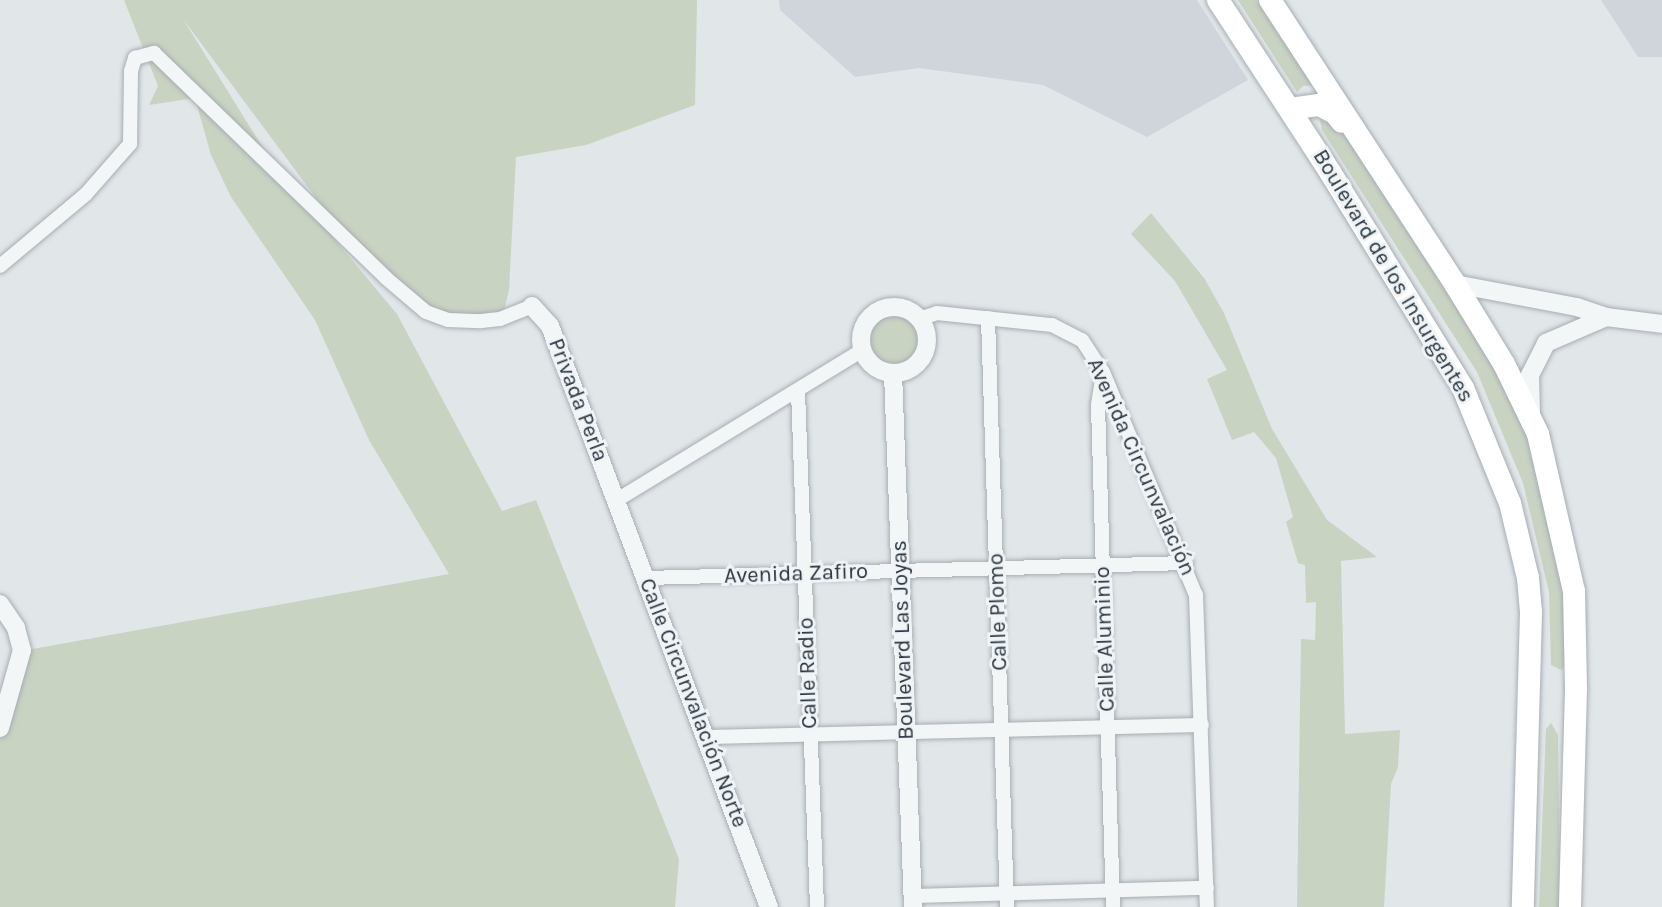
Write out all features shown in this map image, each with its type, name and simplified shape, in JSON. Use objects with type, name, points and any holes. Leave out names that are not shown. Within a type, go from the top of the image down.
[{"type":"main road","name":"Boulevard de los Insurgentes","points":[[1218,0],[1290,109],[1463,388],[1510,503],[1528,578],[1531,612],[1523,907]]},
{"type":"main road","name":"Boulevard de los Insurgentes","points":[[1270,0],[1455,284],[1504,364],[1531,418],[1553,488],[1574,591],[1576,690],[1570,907]]},
{"type":"main road","points":[[1290,109],[1319,105],[1335,113],[1376,163]]},
{"type":"street","points":[[0,266],[86,194],[130,144],[131,71],[135,58],[154,53],[386,278],[426,312],[448,320],[481,321],[500,319],[532,306]]},
{"type":"street","points":[[1455,284],[1577,307],[1606,317],[1662,324]]},
{"type":"street","name":"Privada Perla","points":[[532,306],[550,326],[617,500]]},
{"type":"street","points":[[903,308],[919,319],[927,339],[926,350],[914,367],[893,373],[874,366],[863,350],[861,340],[868,321],[883,309],[903,308]]},
{"type":"street","name":"Avenida Circunvalación","points":[[919,319],[937,313],[1052,325],[1072,334],[1089,348],[1103,372],[1186,563],[1196,595],[1207,907]]},
{"type":"street","points":[[1531,418],[1530,375],[1546,343],[1606,317]]},
{"type":"street","name":"Calle Plomo","points":[[988,318],[1007,900]]},
{"type":"street","points":[[617,500],[863,350]]},
{"type":"street","name":"Calle Aluminio","points":[[1103,372],[1098,405],[1113,907]]},
{"type":"street","name":"Boulevard Las Joyas","points":[[893,373],[913,901]]},
{"type":"street","name":"Calle Radio","points":[[798,391],[817,907]]},
{"type":"street","name":"Calle Circunvalación Norte","points":[[617,500],[769,907]]},
{"type":"street","name":"Avenida Zafiro","points":[[646,578],[1186,563]]},
{"type":"street","points":[[0,604],[16,628],[22,650],[0,728]]},
{"type":"street","points":[[706,737],[1202,725]]},
{"type":"street","points":[[913,901],[1007,900],[1112,891],[1207,888]]},
{"type":"shaded area","points":[[779,0],[1197,0],[1248,80],[1147,137],[1043,85],[919,68],[855,77],[780,10]]},
{"type":"shaded area","points":[[1601,0],[1662,0],[1662,57],[1638,57]]},
{"type":"green space","points":[[124,0],[697,0],[695,105],[586,145],[516,157],[509,290],[503,315],[480,319],[426,311],[351,245],[183,19],[276,169],[397,314],[502,511],[536,500],[679,859],[675,907],[0,907],[0,714],[16,652],[449,574],[369,440],[315,320],[231,197],[211,155],[195,98],[149,105],[158,86]]},
{"type":"green space","points":[[1238,0],[1256,0],[1318,85],[1303,86],[1297,92]]},
{"type":"green space","points":[[1319,116],[1334,121],[1356,151],[1491,355],[1526,430],[1563,570],[1566,665],[1561,670],[1551,665],[1549,592],[1523,483],[1477,372],[1322,130]]},
{"type":"green space","points":[[1151,213],[1204,278],[1224,313],[1272,429],[1327,520],[1377,557],[1341,561],[1345,734],[1400,730],[1398,767],[1391,784],[1384,907],[1297,907],[1301,639],[1315,640],[1316,602],[1306,603],[1305,565],[1298,563],[1286,522],[1293,517],[1276,458],[1254,432],[1232,440],[1207,379],[1227,370],[1175,281],[1131,234]]},
{"type":"green space","points":[[894,314],[912,322],[920,340],[912,358],[894,366],[876,358],[868,340],[876,322]]},
{"type":"green space","points":[[1551,723],[1558,735],[1560,907],[1539,907],[1546,729]]}]
